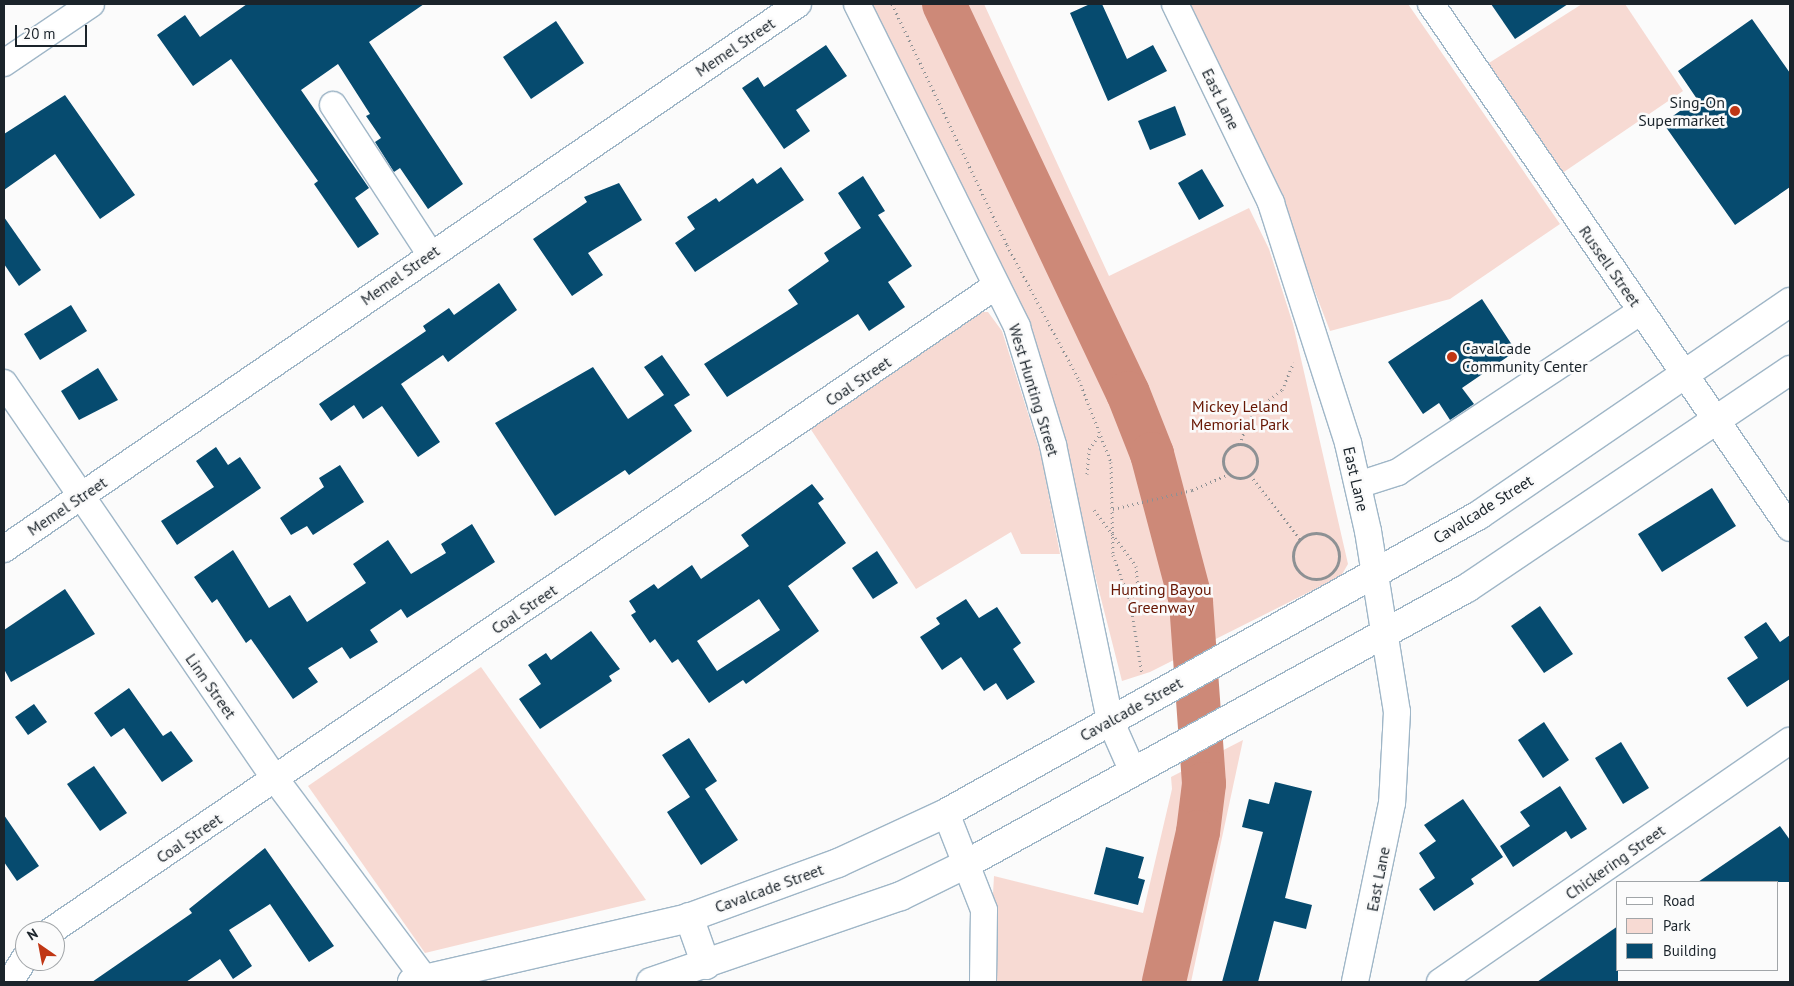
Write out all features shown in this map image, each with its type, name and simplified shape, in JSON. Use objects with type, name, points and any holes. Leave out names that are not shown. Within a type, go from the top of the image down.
[{"type":"main road","name":"Cavalcade Street","points":[[422,981],[689,918],[838,863],[946,814],[1110,720],[1376,575],[1478,515],[1683,377],[1790,302]]},
{"type":"main road","points":[[652,982],[706,965],[900,896],[968,863],[1385,636],[1467,588],[1715,423],[1790,370]]},
{"type":"main road","points":[[689,918],[706,965]]},
{"type":"street","points":[[4,63],[91,4]]},
{"type":"street","name":"Memel Street","points":[[4,549],[430,254],[798,4]]},
{"type":"street","name":"West Hunting Street","points":[[857,4],[1017,327],[1053,445],[1110,720],[1133,772]]},
{"type":"street","name":"East Lane","points":[[1174,4],[1272,203],[1358,485],[1376,575],[1398,712],[1392,803],[1355,982]]},
{"type":"street","name":"Russell Street","points":[[1430,4],[1641,311],[1683,377],[1790,528]]},
{"type":"street","points":[[334,105],[430,254]]},
{"type":"street","name":"Coal Street","points":[[65,922],[276,780],[996,286]]},
{"type":"street","points":[[1358,485],[1398,472],[1641,311]]},
{"type":"street","name":"Linn Street","points":[[4,383],[276,780],[422,981]]},
{"type":"street","name":"Chickering Street","points":[[1440,982],[1790,741]]},
{"type":"street","points":[[946,814],[968,863],[984,910],[983,982]]},
{"type":"street","points":[[10,982],[17,971]]},
{"type":"path","points":[[1229,474],[1224,456],[1239,444],[1253,412],[1282,390],[1294,362]]},
{"type":"path","points":[[1086,482],[1089,449],[1100,434]]},
{"type":"path","points":[[1113,509],[1132,506],[1192,490],[1229,474],[1239,478],[1250,475],[1257,465],[1255,454],[1239,444]]},
{"type":"path","points":[[1250,475],[1300,539]]},
{"type":"path","points":[[1091,504],[1136,566],[1138,587],[1130,601]]},
{"type":"path","points":[[1315,533],[1333,539],[1339,557],[1334,571],[1316,580],[1298,572],[1293,552],[1300,539],[1315,533]]},
{"type":"green space","points":[[865,4],[984,4],[1109,276],[1249,208],[1269,249],[1293,324],[1348,564],[1341,576],[1150,672],[1122,681],[1057,426]]},
{"type":"green space","points":[[1184,4],[1408,4],[1560,224],[1450,299],[1330,331],[1271,177]]},
{"type":"green space","points":[[1582,4],[1625,4],[1683,91],[1558,176],[1481,68]]},
{"type":"green space","points":[[972,312],[988,312],[1002,331],[1041,455],[1060,554],[1021,554],[1011,532],[916,589],[808,425]]},
{"type":"green space","points":[[481,667],[646,900],[425,953],[308,786]]},
{"type":"green space","points":[[1243,740],[1191,982],[988,982],[994,876],[1143,913],[1172,789],[1171,777]]},
{"type":"building","points":[[247,4],[424,4],[369,42],[463,184],[428,209],[400,168],[394,172],[375,142],[381,138],[366,116],[370,114],[338,64],[301,90],[369,188],[355,198],[379,234],[358,248],[314,184],[318,181],[231,59],[193,86],[157,35],[185,15],[200,37]]},
{"type":"building","points":[[1090,4],[1102,4],[1127,59],[1153,45],[1167,71],[1108,101],[1070,13]]},
{"type":"building","points":[[1491,4],[1568,4],[1515,39]]},
{"type":"building","name":"Sing-On Supermarket","points":[[1752,19],[1790,73],[1790,187],[1735,225],[1663,123],[1697,99],[1678,71]]},
{"type":"building","points":[[556,21],[584,63],[531,99],[503,57]]},
{"type":"building","points":[[826,45],[847,76],[796,110],[810,131],[784,149],[742,88],[758,77],[764,87]]},
{"type":"building","points":[[65,95],[135,195],[100,219],[55,154],[4,190],[4,134]]},
{"type":"building","points":[[1175,106],[1186,135],[1150,150],[1138,121]]},
{"type":"building","points":[[781,167],[804,200],[695,272],[675,243],[695,229],[687,217],[716,198],[719,202],[753,178],[757,184]]},
{"type":"building","points":[[1202,169],[1224,206],[1199,220],[1178,183]]},
{"type":"building","points":[[863,176],[885,211],[878,215],[912,266],[888,282],[905,307],[869,331],[858,314],[727,397],[704,364],[798,304],[788,290],[829,261],[824,253],[861,228],[838,193]]},
{"type":"building","points":[[619,183],[642,220],[588,253],[603,275],[572,296],[533,239],[587,202],[584,197]]},
{"type":"building","points":[[4,217],[41,270],[19,286],[4,264]]},
{"type":"building","points":[[499,283],[517,310],[448,362],[443,355],[401,384],[440,442],[418,457],[382,406],[363,419],[354,405],[331,421],[319,404],[426,331],[423,326],[449,308],[454,315]]},
{"type":"building","name":"Cavalcade Community Center","points":[[1482,299],[1516,351],[1462,388],[1474,404],[1450,420],[1439,403],[1423,414],[1388,362]]},
{"type":"building","points":[[71,305],[87,331],[40,360],[24,334]]},
{"type":"building","points":[[662,355],[690,395],[674,405],[692,431],[629,475],[625,470],[555,516],[495,423],[593,367],[628,419],[664,395],[644,367]]},
{"type":"building","points":[[98,368],[118,400],[79,420],[61,391]]},
{"type":"building","points":[[216,447],[228,465],[240,457],[261,488],[177,545],[161,521],[214,487],[196,461]]},
{"type":"building","points":[[340,465],[364,502],[313,535],[307,526],[291,535],[280,518],[324,487],[319,478]]},
{"type":"building","points":[[812,484],[824,499],[818,503],[846,543],[788,586],[819,631],[746,684],[743,680],[709,703],[678,659],[672,663],[655,639],[650,643],[631,615],[636,612],[629,601],[654,584],[658,589],[692,565],[701,579],[749,546],[741,535]],"holes":[[[759,599],[780,630],[717,671],[697,641]]]},
{"type":"building","points":[[1712,488],[1736,526],[1662,572],[1638,534]]},
{"type":"building","points":[[472,524],[495,562],[407,618],[401,609],[370,630],[378,642],[350,659],[342,647],[308,668],[318,682],[293,699],[251,639],[246,643],[217,599],[212,603],[194,577],[233,550],[269,608],[290,595],[307,622],[366,583],[353,564],[388,540],[411,574],[446,553],[441,544]]},
{"type":"building","points":[[877,551],[898,583],[873,599],[852,568]]},
{"type":"building","points":[[65,589],[95,634],[11,682],[4,669],[4,630]]},
{"type":"building","points":[[966,599],[979,618],[997,607],[1021,643],[1013,649],[1035,682],[1007,700],[996,683],[984,691],[961,657],[942,670],[920,637],[940,624],[936,618]]},
{"type":"building","points":[[1540,606],[1573,654],[1544,673],[1511,626]]},
{"type":"building","points":[[1766,622],[1780,642],[1790,635],[1790,679],[1747,707],[1727,678],[1758,658],[1744,637]]},
{"type":"building","points":[[591,631],[620,669],[609,676],[612,681],[540,729],[519,699],[541,684],[528,665],[546,653],[551,660]]},
{"type":"building","points":[[129,688],[163,736],[171,731],[193,761],[162,782],[124,728],[111,737],[94,713]]},
{"type":"building","points":[[34,704],[47,722],[28,735],[15,717]]},
{"type":"building","points":[[1544,722],[1569,760],[1543,778],[1518,740]]},
{"type":"building","points":[[689,738],[717,781],[705,789],[738,840],[701,865],[667,812],[690,797],[662,755]]},
{"type":"building","points":[[1621,742],[1649,788],[1623,804],[1595,758]]},
{"type":"building","points":[[94,766],[127,813],[100,831],[67,784]]},
{"type":"building","points":[[1275,782],[1312,791],[1285,898],[1312,905],[1306,929],[1274,921],[1258,982],[1222,982],[1263,832],[1242,827],[1249,799],[1269,804]]},
{"type":"building","points":[[1560,786],[1587,829],[1571,839],[1566,831],[1513,867],[1500,846],[1530,826],[1520,812]]},
{"type":"building","points":[[1463,799],[1503,857],[1471,879],[1474,884],[1434,911],[1419,889],[1435,878],[1419,853],[1436,841],[1424,825]]},
{"type":"building","points":[[4,815],[39,866],[17,881],[4,862]]},
{"type":"building","points":[[1780,826],[1790,840],[1790,882],[1699,881]]},
{"type":"building","points":[[1106,847],[1144,857],[1138,878],[1145,880],[1138,905],[1094,894]]},
{"type":"building","points":[[265,848],[334,946],[309,962],[270,904],[229,930],[252,966],[233,979],[220,959],[186,982],[92,982],[192,913],[189,909]]},
{"type":"building","points":[[1616,927],[1616,971],[1618,971],[1618,982],[1537,982]]},
{"type":"waterway","points":[[944,4],[1128,393],[1152,454],[1191,602],[1204,784],[1198,832],[1164,982]]},
{"type":"place","name":"Sing-On Supermarket","points":[[1735,111]]},
{"type":"place","name":"Cavalcade Community Center","points":[[1452,357]]},
{"type":"park label","name":"Mickey Leland Memorial Park","points":[[1240,415]]},
{"type":"park label","name":"Hunting Bayou Greenway","points":[[1161,598]]}]
